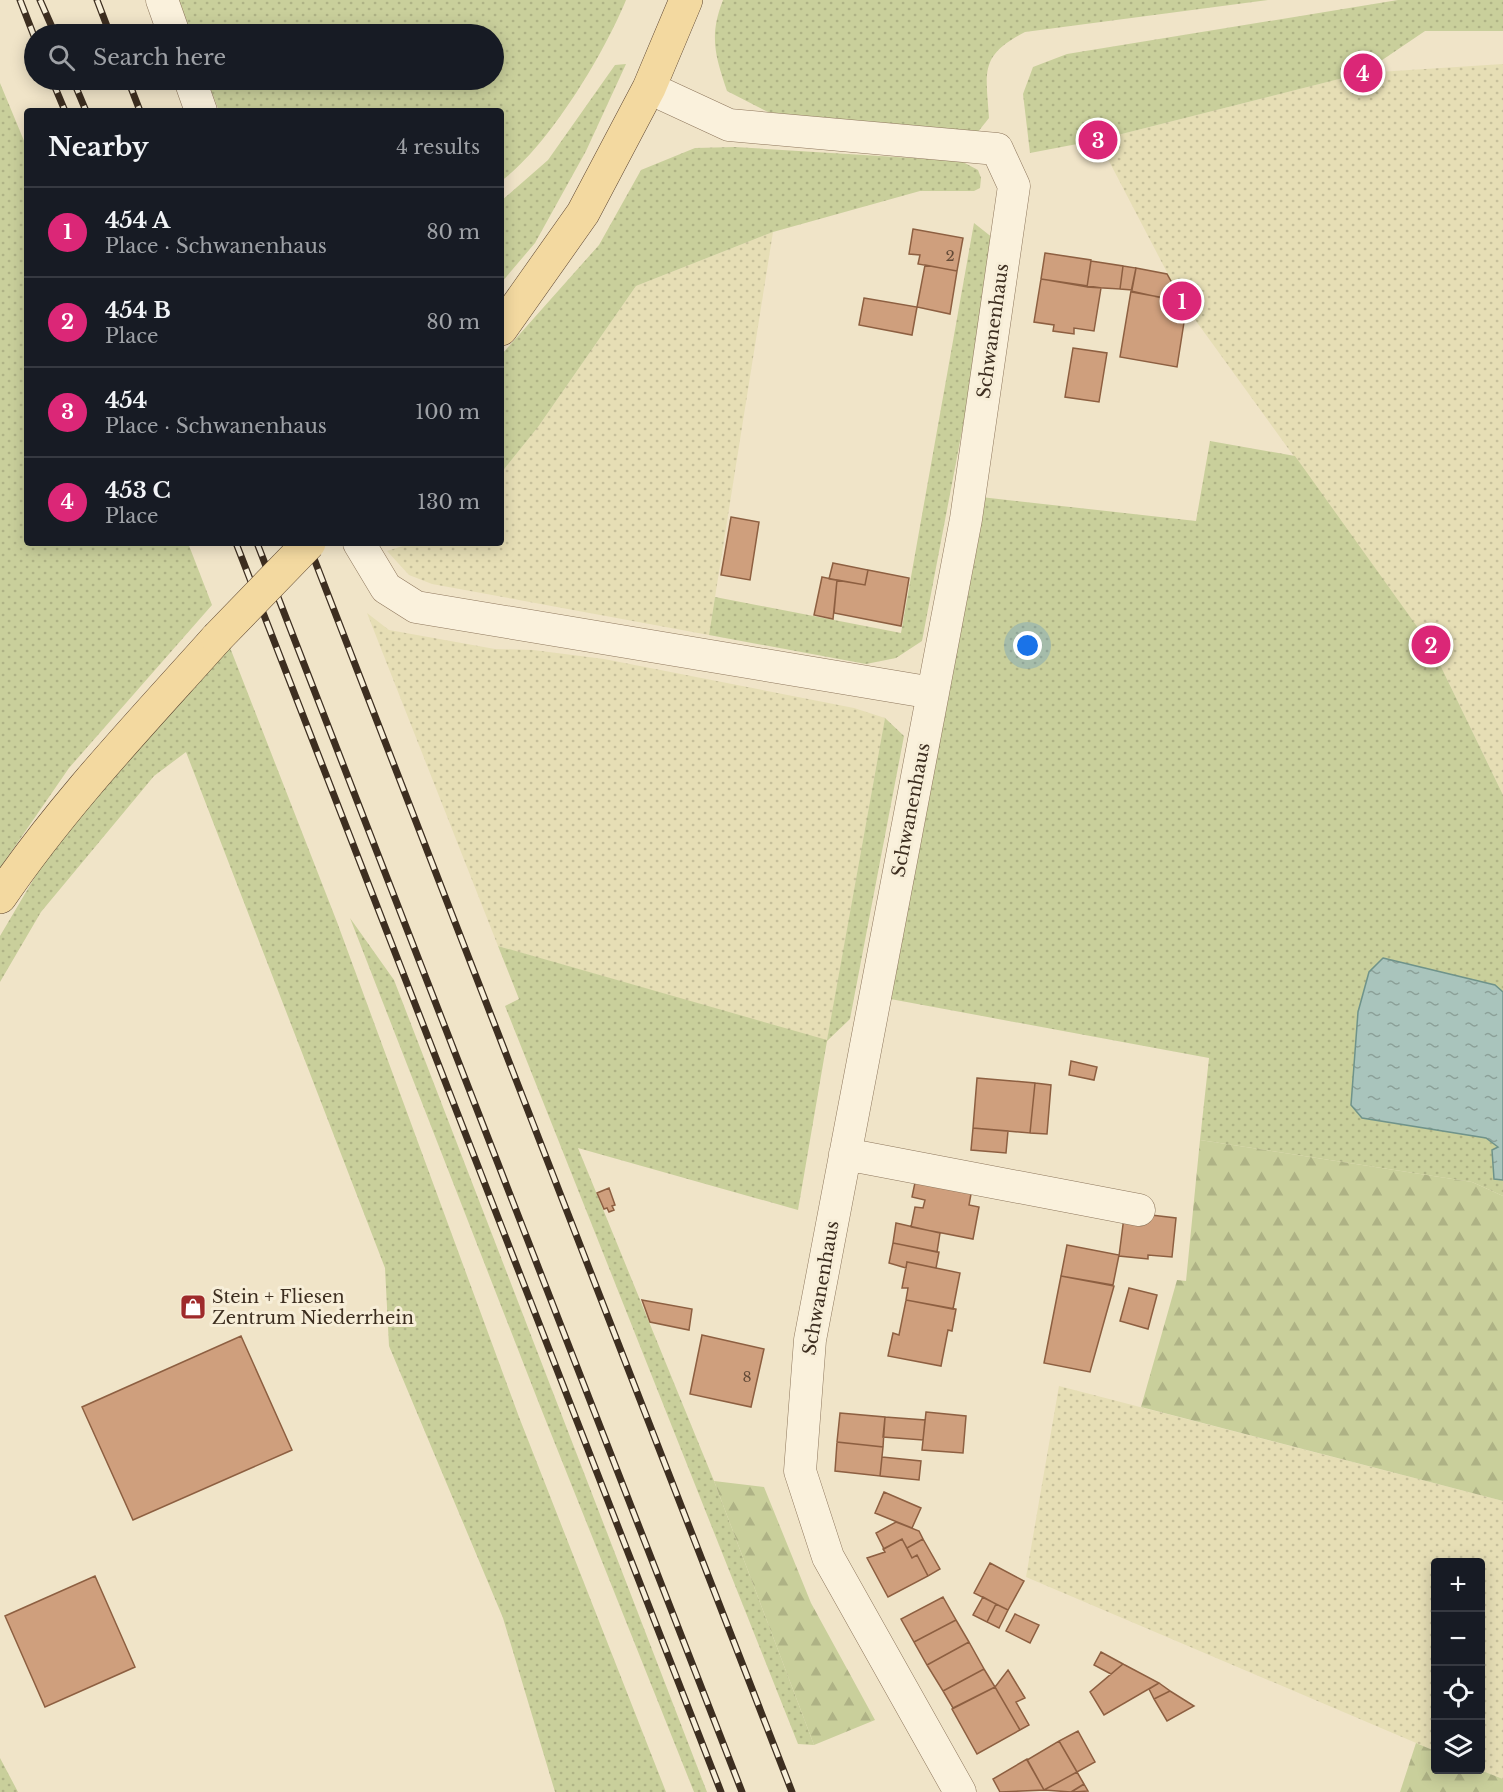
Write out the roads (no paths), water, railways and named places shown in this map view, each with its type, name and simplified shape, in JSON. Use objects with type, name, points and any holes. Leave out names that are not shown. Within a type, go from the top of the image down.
[{"type":"main road","points":[[504,325],[583,213],[649,88],[686,0]]},
{"type":"main road","points":[[0,897],[28,856],[78,793],[217,638],[306,546]]},
{"type":"street","points":[[162,0],[170,24]]},
{"type":"street","name":"Schwanenhaus","points":[[649,88],[729,125],[998,149],[1014,186],[966,519],[810,1340],[800,1471],[828,1557],[960,1792]]},
{"type":"street","points":[[194,90],[200,108]]},
{"type":"street","points":[[361,546],[386,588],[416,607],[933,693]]},
{"type":"street","points":[[845,1154],[1139,1210]]},
{"type":"water","points":[[1383,958],[1495,985],[1503,992],[1503,1180],[1494,1179],[1492,1150],[1498,1147],[1486,1138],[1362,1118],[1351,1105],[1358,1012],[1369,972]]},
{"type":"railway","points":[[20,0],[29,24]]},
{"type":"railway","points":[[40,0],[51,24]]},
{"type":"railway","points":[[97,0],[106,24]]},
{"type":"railway","points":[[56,90],[64,108]]},
{"type":"railway","points":[[77,90],[85,108]]},
{"type":"railway","points":[[132,90],[139,108]]},
{"type":"railway","points":[[237,546],[721,1792]]},
{"type":"railway","points":[[258,546],[742,1792]]},
{"type":"railway","points":[[309,546],[792,1792]]},
{"type":"place","name":"453 C","points":[[1363,73]]},
{"type":"place","name":"454","points":[[1098,140]]},
{"type":"place","name":"454 A","points":[[1182,301]]},
{"type":"place","name":"454 B","points":[[1431,645]]},
{"type":"place","name":"Stein + Fliesen Zentrum Niederrhein","points":[[193,1307]]}]
